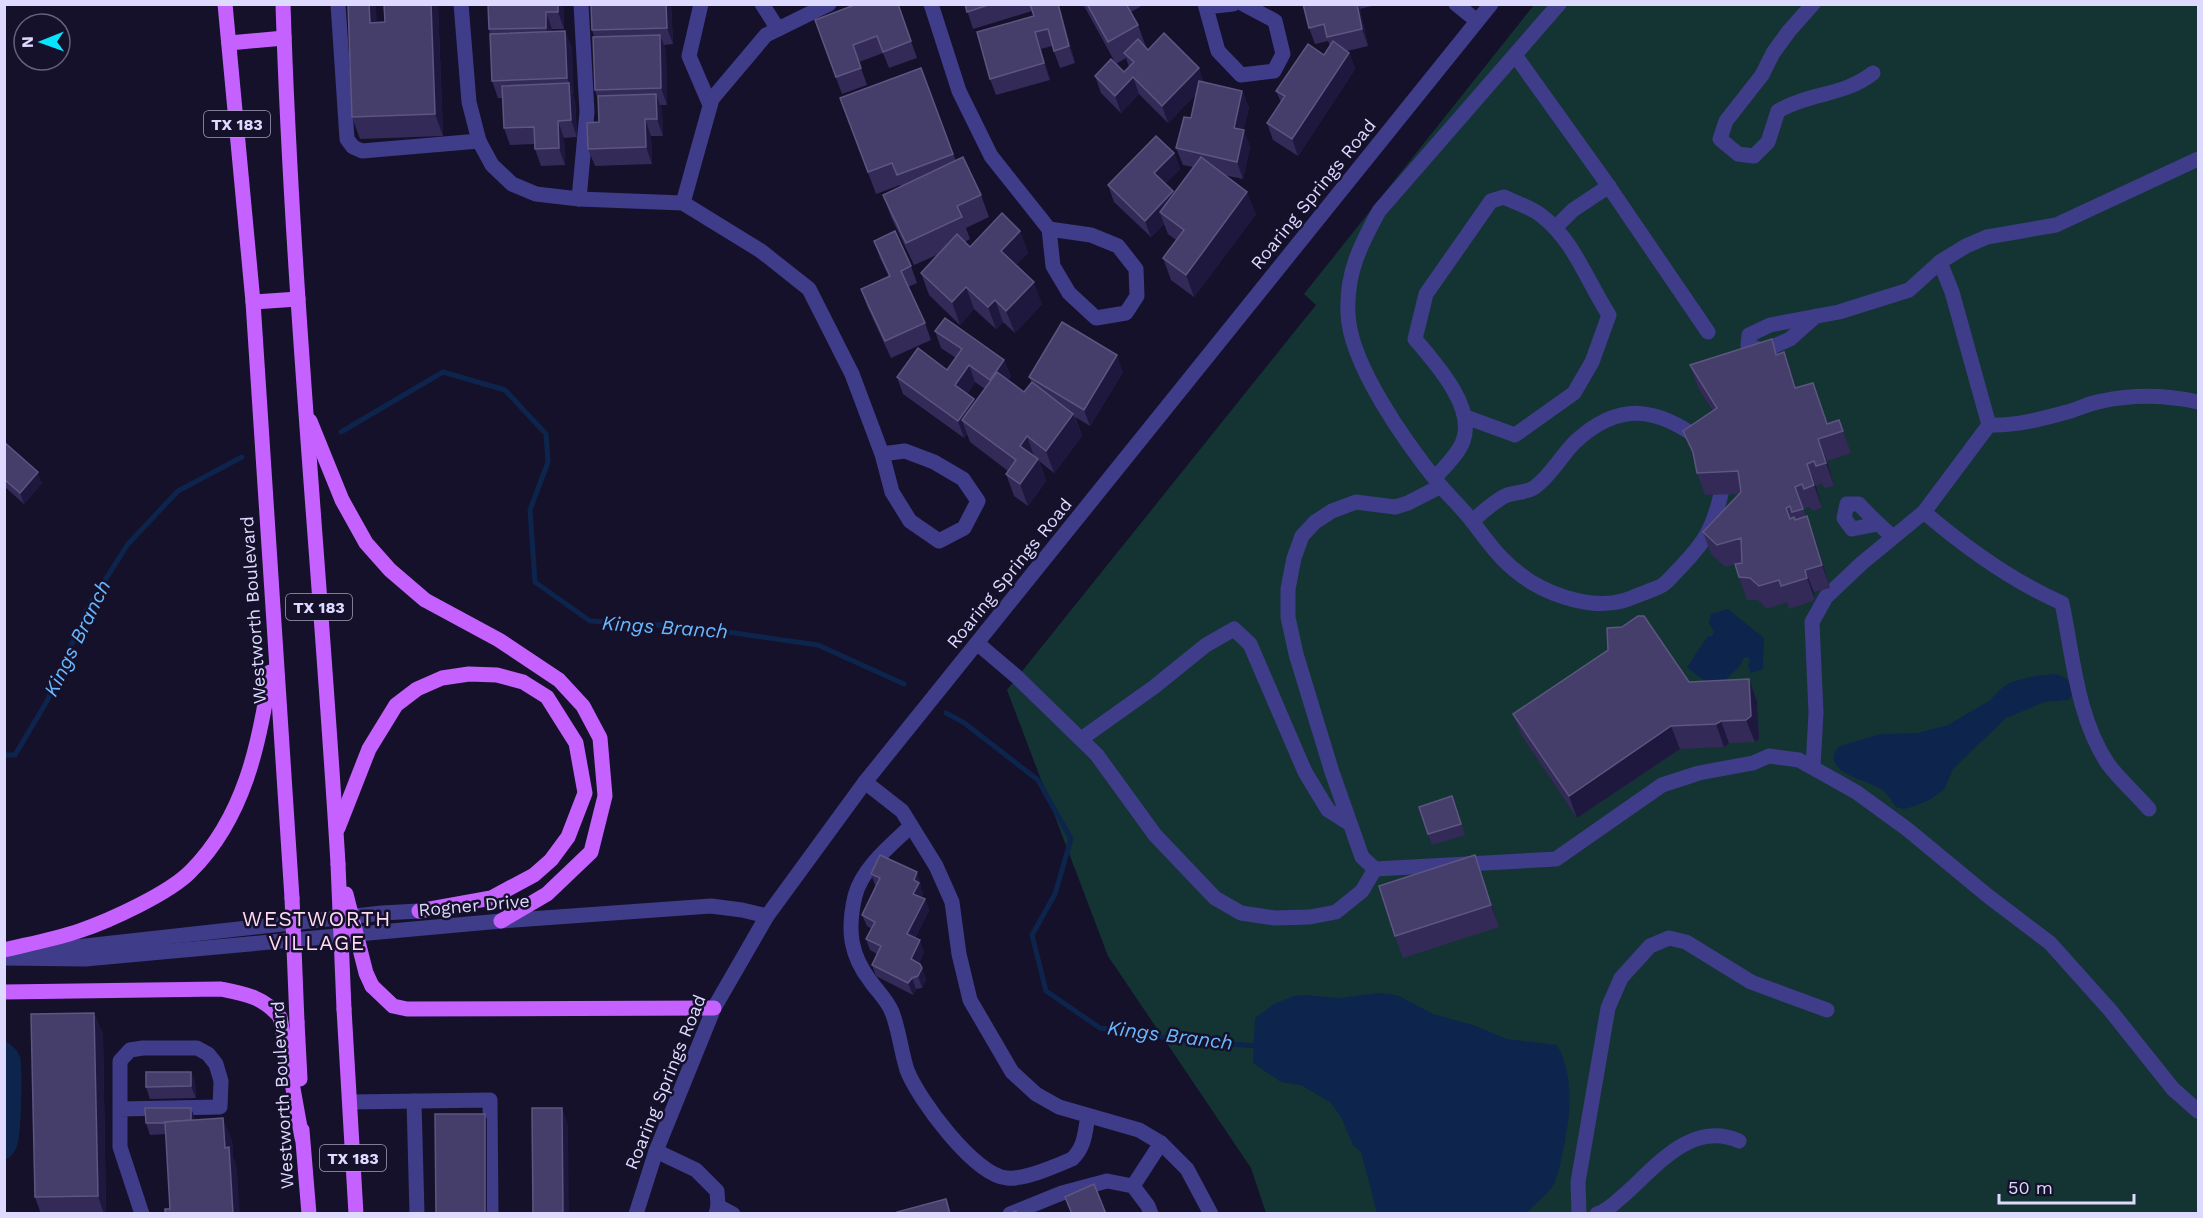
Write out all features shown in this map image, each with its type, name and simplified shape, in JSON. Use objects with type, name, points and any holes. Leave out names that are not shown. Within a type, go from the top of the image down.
[{"type":"main road","name":"Westworth Boulevard","points":[[225,4],[253,302],[292,898],[302,1138],[309,1214]]},
{"type":"main road","name":"TX 183","points":[[283,4],[287,135],[304,407],[338,864],[356,1214]]},
{"type":"main road","points":[[230,43],[284,38]]},
{"type":"main road","points":[[253,302],[298,299]]},
{"type":"main road","points":[[304,407],[342,500],[366,543],[390,570],[425,600],[499,640],[559,680],[583,706],[600,738],[605,796],[591,852],[547,894],[501,921]]},
{"type":"main road","points":[[4,954],[80,931],[147,901],[191,871],[227,824],[246,781],[263,723],[274,639]]},
{"type":"main road","points":[[336,834],[369,749],[396,705],[417,689],[442,678],[470,674],[497,675],[523,682],[547,697],[576,743],[585,793],[568,837],[551,860],[534,875],[491,898],[419,911]]},
{"type":"main road","points":[[338,864],[366,973],[372,986],[393,1005],[407,1009],[714,1008]]},
{"type":"main road","points":[[4,992],[221,989],[248,994],[269,1004],[280,1017],[302,1138]]},
{"type":"street","points":[[338,4],[347,139],[353,147],[362,151],[479,141]]},
{"type":"street","points":[[461,4],[469,102],[479,141],[492,165],[512,184],[537,194],[579,199],[683,203],[761,251],[808,289],[852,374],[882,454],[892,492],[910,521],[939,541],[964,528],[978,501],[963,479],[934,462],[904,451],[882,454]]},
{"type":"street","points":[[579,199],[587,112],[581,4]]},
{"type":"street","points":[[701,4],[689,56],[710,105]]},
{"type":"street","points":[[762,4],[778,29]]},
{"type":"street","points":[[683,203],[711,99],[766,36],[829,4]]},
{"type":"street","points":[[931,4],[959,91],[991,156],[1049,229],[1053,266],[1070,293],[1096,318],[1126,313],[1137,296],[1136,269],[1118,246],[1091,235],[1049,229]]},
{"type":"street","points":[[1233,4],[1205,6],[1218,51],[1241,75],[1274,71],[1283,54],[1275,21],[1243,4]]},
{"type":"street","points":[[1456,4],[1477,21]]},
{"type":"street","name":"Roaring Springs Road","points":[[636,1214],[656,1151],[714,1008],[767,916],[865,782],[1491,4]]},
{"type":"street","points":[[1559,4],[1379,211],[1358,249],[1350,280],[1348,315],[1355,346],[1372,384],[1407,441],[1472,521],[1486,542],[1503,561],[1533,583],[1561,596],[1597,603],[1621,602],[1663,585],[1705,540],[1715,519],[1721,494]]},
{"type":"street","points":[[1813,4],[1789,31],[1773,53],[1762,75],[1726,121],[1720,139],[1738,154],[1754,156],[1768,142],[1778,111],[1794,102],[1848,89],[1873,73]]},
{"type":"street","points":[[1515,55],[1609,186],[1708,332]]},
{"type":"street","points":[[1816,316],[1909,290],[1940,262],[1966,246],[1987,237],[2056,225],[2199,159]]},
{"type":"street","points":[[1555,228],[1573,210],[1609,186]]},
{"type":"street","points":[[1466,417],[1515,435],[1574,393],[1592,362],[1609,315],[1598,301],[1572,249],[1555,228],[1540,214],[1504,197],[1491,201],[1425,294],[1415,339],[1450,384],[1466,417],[1464,441],[1438,482],[1408,503],[1395,507],[1356,502],[1332,511],[1315,522],[1302,536],[1294,558],[1288,589],[1288,617],[1299,665],[1362,857],[1376,869],[1556,859],[1662,784],[1699,773],[1753,763],[1769,756],[1799,760],[1856,792],[1907,829],[1988,896],[2050,943],[2110,1010],[2173,1089],[2199,1112]]},
{"type":"street","points":[[1940,262],[1952,292],[1989,425]]},
{"type":"street","points":[[1989,425],[2006,425],[2067,412],[2101,401],[2136,396],[2169,396],[2199,402]]},
{"type":"street","points":[[1472,521],[1504,496],[1534,488],[1575,442],[1595,427],[1618,415],[1644,413],[1665,417],[1705,442]]},
{"type":"street","points":[[1813,767],[1816,713],[1812,622],[1826,597],[1924,512],[1989,425]]},
{"type":"street","points":[[1924,512],[2005,573],[2062,603],[2082,700],[2096,743],[2109,766],[2149,809]]},
{"type":"street","points":[[1878,524],[1893,537]]},
{"type":"street","points":[[1081,739],[1154,687],[1206,645],[1234,629],[1250,645],[1305,772],[1328,810],[1350,824]]},
{"type":"street","points":[[977,643],[1017,677],[1097,755],[1155,835],[1215,898],[1241,912],[1275,918],[1310,917],[1336,912],[1362,891],[1376,869]]},
{"type":"street","points":[[865,782],[902,811],[936,866],[952,902],[959,954],[970,1000],[1012,1072],[1036,1094],[1059,1107],[1139,1130],[1161,1143],[1186,1169],[1211,1214]]},
{"type":"street","points":[[911,826],[873,862],[855,894],[851,923],[852,946],[858,963],[886,1000],[893,1016],[908,1072],[934,1117],[954,1140],[998,1177],[1018,1178],[1072,1159],[1083,1143],[1088,1116]]},
{"type":"street","name":"Rogner Drive","points":[[4,954],[85,959],[501,921],[711,906],[767,916]]},
{"type":"street","name":"Rogner Drive","points":[[4,954],[382,912],[419,911]]},
{"type":"street","points":[[1579,1214],[1578,1182],[1608,1008],[1621,978],[1650,946],[1669,938],[1686,942],[1751,982],[1827,1010]]},
{"type":"street","points":[[120,1109],[220,1107],[221,1081],[216,1064],[208,1054],[197,1048],[130,1050],[120,1061],[120,1109],[120,1147],[142,1214]]},
{"type":"street","points":[[350,1102],[490,1100],[491,1214]]},
{"type":"street","points":[[414,1101],[417,1214]]},
{"type":"street","points":[[1596,1214],[1613,1204],[1658,1163],[1686,1143],[1706,1136],[1724,1134],[1739,1141]]},
{"type":"street","points":[[1133,1186],[1161,1143]]},
{"type":"street","points":[[656,1151],[696,1170],[717,1191],[717,1210],[733,1214]]},
{"type":"street","points":[[1010,1214],[1062,1193],[1107,1181],[1133,1186],[1148,1206],[1151,1214]]},
{"type":"green space","points":[[1534,5],[2198,5],[2198,1213],[1266,1213],[1251,1168],[1108,956],[1007,690],[1316,305],[1304,294]]},
{"type":"water","points":[[1728,609],[1764,638],[1763,669],[1751,673],[1748,657],[1743,658],[1741,665],[1715,690],[1687,667],[1708,636],[1712,636],[1714,632],[1709,623],[1711,614]]},
{"type":"water","points":[[2056,674],[2071,683],[2074,694],[2068,700],[2045,702],[2006,718],[1953,769],[1944,790],[1915,806],[1904,809],[1896,807],[1885,792],[1845,773],[1835,762],[1834,755],[1838,747],[1843,745],[1881,734],[1918,733],[1948,725],[1989,701],[2011,682]]},
{"type":"water","points":[[1378,993],[1397,995],[1433,1014],[1473,1025],[1507,1039],[1557,1045],[1567,1071],[1569,1085],[1569,1113],[1565,1141],[1554,1183],[1547,1194],[1526,1213],[1377,1213],[1361,1152],[1353,1145],[1341,1117],[1331,1103],[1301,1085],[1281,1082],[1253,1063],[1255,1018],[1274,1004],[1294,996],[1340,998]]},
{"type":"water","points":[[4,1040],[14,1047],[21,1063],[19,1136],[16,1148],[5,1160]]},
{"type":"building","points":[[348,4],[369,4],[370,23],[385,22],[384,4],[431,4],[435,114],[352,117]]},
{"type":"building","points":[[488,4],[558,4],[558,12],[546,12],[546,28],[489,29]]},
{"type":"building","points":[[591,4],[666,4],[667,28],[592,30]]},
{"type":"building","points":[[857,4],[898,4],[911,41],[883,52],[877,36],[853,45],[861,68],[836,77],[815,20]]},
{"type":"building","points":[[965,4],[991,4],[967,12]]},
{"type":"building","points":[[1030,4],[1058,4],[1069,46],[1054,51],[1048,29],[1035,32],[1044,63],[990,79],[977,32],[1034,16]]},
{"type":"building","points":[[1087,4],[1126,4],[1138,25],[1108,42]]},
{"type":"building","points":[[1303,4],[1357,4],[1362,29],[1327,37],[1324,24],[1309,28]]},
{"type":"building","points":[[565,31],[567,78],[492,81],[490,34]]},
{"type":"building","points":[[1164,33],[1199,68],[1162,106],[1133,77],[1115,96],[1095,76],[1111,59],[1124,72],[1134,62],[1124,53],[1138,39],[1148,50]]},
{"type":"building","points":[[660,35],[661,88],[595,90],[593,37]]},
{"type":"building","points":[[1333,41],[1349,53],[1292,139],[1267,123],[1285,96],[1276,91],[1308,44],[1324,55]]},
{"type":"building","points":[[921,68],[953,154],[897,175],[892,163],[868,172],[840,98]]},
{"type":"building","points":[[1199,81],[1242,91],[1234,128],[1244,130],[1237,162],[1176,148],[1184,117],[1191,118]]},
{"type":"building","points":[[569,83],[571,120],[558,121],[559,148],[535,149],[534,127],[504,128],[502,86]]},
{"type":"building","points":[[656,94],[657,119],[645,119],[646,147],[588,149],[587,123],[599,122],[598,96]]},
{"type":"building","points":[[1156,136],[1174,153],[1154,173],[1173,191],[1145,221],[1108,185]]},
{"type":"building","points":[[963,157],[981,195],[957,206],[962,217],[906,243],[883,195]]},
{"type":"building","points":[[1201,157],[1247,192],[1186,275],[1163,258],[1184,230],[1160,212]]},
{"type":"building","points":[[1002,213],[1020,231],[1001,251],[1034,282],[1006,311],[995,300],[988,307],[966,287],[952,302],[921,273],[957,234],[970,247]]},
{"type":"building","points":[[895,231],[911,266],[901,271],[925,323],[885,341],[861,289],[890,276],[874,241]]},
{"type":"building","points":[[945,318],[1004,360],[990,380],[969,365],[955,385],[974,399],[958,421],[897,377],[918,348],[947,370],[962,349],[935,331]]},
{"type":"building","points":[[1062,322],[1117,355],[1084,410],[1029,377]]},
{"type":"building","points":[[1772,339],[1776,355],[1784,352],[1795,388],[1813,383],[1827,424],[1839,420],[1843,431],[1818,439],[1826,463],[1816,466],[1814,461],[1807,464],[1814,485],[1804,489],[1802,484],[1795,487],[1803,509],[1792,512],[1790,506],[1786,508],[1790,519],[1794,517],[1795,520],[1807,516],[1822,565],[1805,570],[1807,578],[1781,586],[1779,580],[1759,586],[1750,578],[1739,577],[1735,564],[1742,563],[1741,538],[1717,545],[1703,532],[1741,492],[1738,471],[1697,473],[1693,452],[1683,431],[1717,408],[1690,365]]},
{"type":"building","points":[[997,372],[1024,392],[1032,382],[1073,414],[1046,451],[1027,436],[1020,446],[1038,459],[1020,484],[1006,474],[1016,460],[962,420]]},
{"type":"building","points":[[4,442],[38,472],[20,493],[4,479]]},
{"type":"building","points":[[1638,616],[1644,616],[1689,682],[1749,679],[1751,716],[1746,720],[1721,721],[1716,724],[1671,726],[1569,796],[1513,714],[1608,650],[1607,628],[1622,627]]},
{"type":"building","points":[[1452,796],[1461,824],[1428,834],[1419,807]]},
{"type":"building","points":[[880,855],[917,872],[914,880],[919,883],[913,894],[925,899],[907,934],[920,940],[911,959],[920,964],[922,968],[918,976],[912,978],[908,983],[872,965],[881,946],[866,939],[875,922],[862,915],[880,878],[871,874]]},
{"type":"building","points":[[1475,855],[1491,905],[1395,936],[1379,886]]},
{"type":"building","points":[[94,1013],[98,1196],[35,1197],[31,1014]]},
{"type":"building","points":[[146,1072],[191,1072],[191,1086],[146,1087]]},
{"type":"building","points":[[145,1108],[191,1108],[191,1120],[146,1123]]},
{"type":"building","points":[[532,1108],[562,1108],[563,1214],[533,1214]]},
{"type":"building","points":[[435,1114],[485,1114],[485,1214],[436,1214]]},
{"type":"building","points":[[223,1118],[225,1148],[229,1147],[233,1214],[165,1214],[165,1209],[170,1209],[165,1122]]},
{"type":"building","points":[[1094,1184],[1106,1214],[1072,1214],[1065,1197]]},
{"type":"building","points":[[946,1199],[950,1214],[897,1214],[897,1212]]},
{"type":"waterway","name":"Kings Branch","points":[[341,432],[443,372],[505,390],[546,434],[548,462],[530,510],[535,582],[590,621],[693,627],[818,645],[904,684]]},
{"type":"waterway","name":"Kings Branch","points":[[4,755],[15,755],[47,701],[88,607],[128,544],[178,491],[242,457]]},
{"type":"waterway","name":"Kings Branch","points":[[946,713],[963,722],[1038,780],[1071,839],[1055,894],[1032,935],[1046,991],[1100,1028],[1196,1042],[1261,1046]]},
{"type":"district","name":"WESTWORTH VILLAGE","points":[[317,930]]}]
